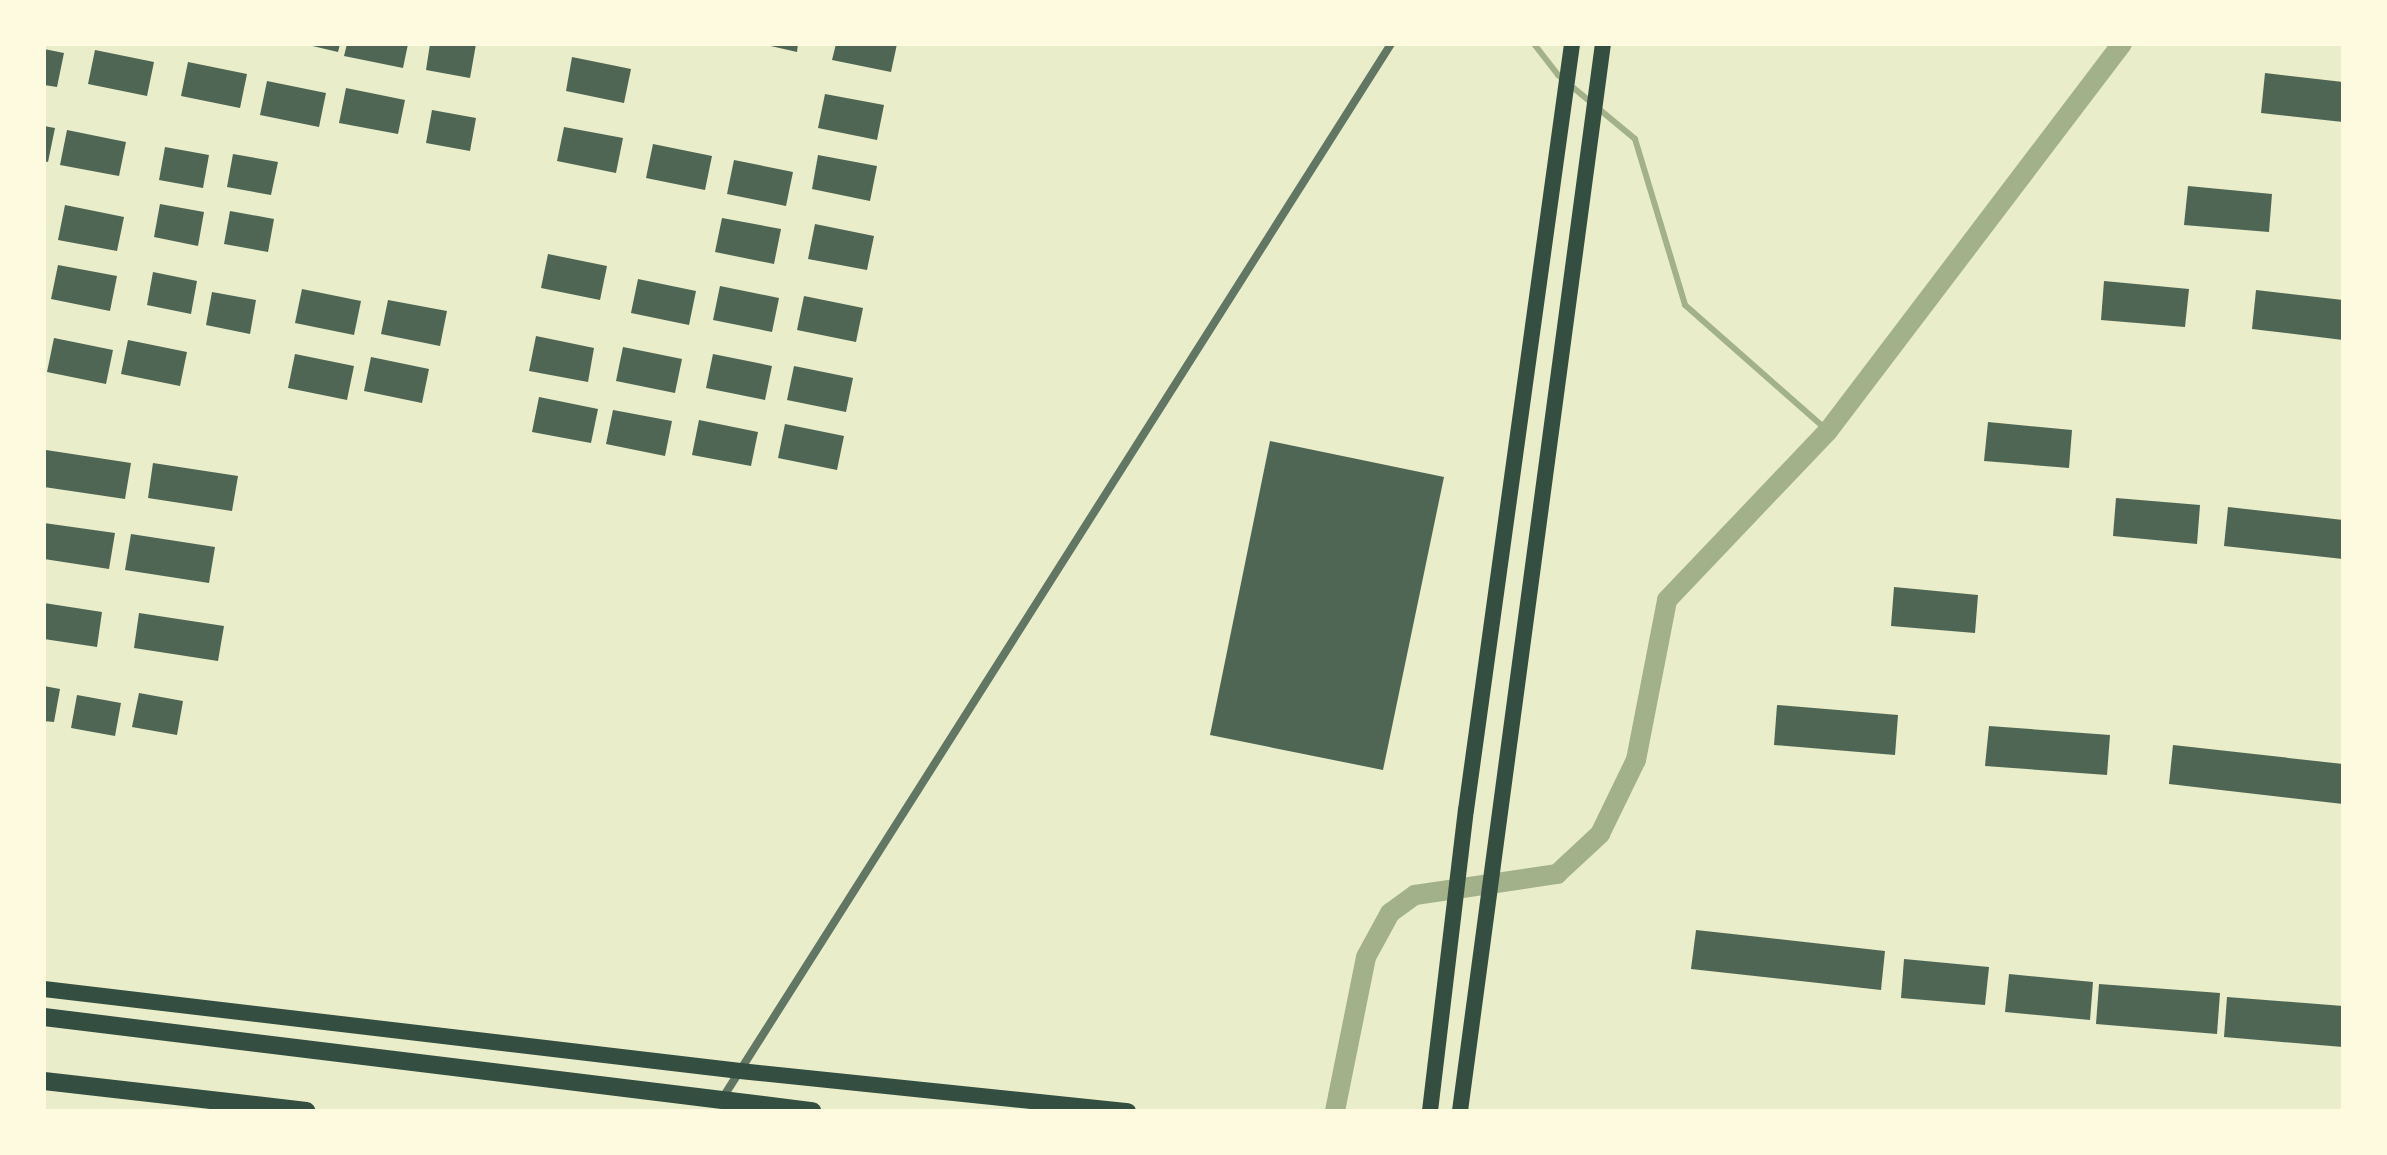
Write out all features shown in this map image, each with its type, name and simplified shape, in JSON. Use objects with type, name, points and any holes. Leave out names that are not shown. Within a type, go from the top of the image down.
[{"type":"main road","points":[[1430,1111],[1466,810],[1572,44]]},
{"type":"main road","points":[[1460,1111],[1496,808],[1603,44]]},
{"type":"main road","points":[[44,989],[740,1071],[1128,1111]]},
{"type":"main road","points":[[44,1017],[812,1111]]},
{"type":"main road","points":[[44,1081],[306,1111]]},
{"type":"street","points":[[722,1099],[1391,44]]},
{"type":"building","points":[[304,44],[340,44],[338,52]]},
{"type":"building","points":[[347,44],[408,44],[403,68],[344,56]]},
{"type":"building","points":[[430,44],[476,44],[470,78],[426,70]]},
{"type":"building","points":[[762,44],[798,44],[797,52]]},
{"type":"building","points":[[836,44],[897,44],[891,72],[832,60]]},
{"type":"building","points":[[44,49],[64,53],[57,87],[44,85]]},
{"type":"building","points":[[95,50],[154,62],[147,96],[88,84]]},
{"type":"building","points":[[572,57],[631,69],[624,103],[566,91]]},
{"type":"building","points":[[188,62],[247,74],[240,108],[181,96]]},
{"type":"building","points":[[2265,73],[2343,82],[2343,122],[2261,113]]},
{"type":"building","points":[[267,81],[326,93],[319,127],[260,115]]},
{"type":"building","points":[[346,88],[405,100],[398,134],[339,123]]},
{"type":"building","points":[[825,94],[884,105],[877,140],[818,128]]},
{"type":"building","points":[[432,110],[476,118],[470,151],[426,143]]},
{"type":"building","points":[[44,126],[55,128],[48,162],[44,161]]},
{"type":"building","points":[[564,127],[623,138],[616,173],[557,161]]},
{"type":"building","points":[[67,130],[126,142],[119,176],[60,165]]},
{"type":"building","points":[[653,144],[712,156],[705,190],[646,178]]},
{"type":"building","points":[[165,147],[209,155],[203,188],[159,180]]},
{"type":"building","points":[[233,154],[278,162],[271,195],[227,187]]},
{"type":"building","points":[[818,155],[877,166],[870,201],[812,189]]},
{"type":"building","points":[[734,160],[793,172],[786,206],[727,194]]},
{"type":"building","points":[[2188,186],[2272,194],[2269,232],[2184,225]]},
{"type":"building","points":[[160,204],[204,212],[198,246],[154,237]]},
{"type":"building","points":[[65,205],[124,217],[117,251],[58,240]]},
{"type":"building","points":[[230,211],[274,219],[268,252],[224,244]]},
{"type":"building","points":[[722,218],[781,229],[774,264],[715,252]]},
{"type":"building","points":[[815,224],[874,236],[867,270],[808,259]]},
{"type":"building","points":[[548,254],[607,266],[600,300],[541,288]]},
{"type":"building","points":[[58,265],[117,276],[110,311],[51,299]]},
{"type":"building","points":[[153,272],[197,281],[191,314],[147,305]]},
{"type":"building","points":[[638,279],[696,291],[689,325],[631,313]]},
{"type":"building","points":[[2104,281],[2189,289],[2185,327],[2101,320]]},
{"type":"building","points":[[720,286],[779,298],[772,332],[713,320]]},
{"type":"building","points":[[302,289],[361,301],[354,335],[295,323]]},
{"type":"building","points":[[2256,290],[2343,300],[2343,340],[2252,329]]},
{"type":"building","points":[[212,292],[256,300],[250,334],[206,325]]},
{"type":"building","points":[[804,296],[863,308],[856,342],[797,330]]},
{"type":"building","points":[[388,300],[447,311],[440,346],[381,334]]},
{"type":"building","points":[[536,336],[594,348],[588,382],[529,371]]},
{"type":"building","points":[[54,338],[113,350],[106,384],[47,372]]},
{"type":"building","points":[[128,340],[187,352],[180,386],[121,374]]},
{"type":"building","points":[[623,347],[682,359],[675,393],[616,381]]},
{"type":"building","points":[[295,354],[354,366],[347,400],[288,388]]},
{"type":"building","points":[[713,354],[772,366],[765,400],[706,388]]},
{"type":"building","points":[[371,357],[429,369],[422,403],[364,391]]},
{"type":"building","points":[[794,366],[853,378],[846,412],[787,400]]},
{"type":"building","points":[[539,397],[598,409],[591,443],[532,432]]},
{"type":"building","points":[[613,410],[672,421],[665,456],[606,444]]},
{"type":"building","points":[[699,420],[758,432],[751,466],[692,455]]},
{"type":"building","points":[[1988,422],[2072,430],[2069,468],[1984,461]]},
{"type":"building","points":[[785,424],[844,436],[837,470],[778,458]]},
{"type":"building","points":[[1270,441],[1444,477],[1383,770],[1210,735]]},
{"type":"building","points":[[46,450],[131,463],[125,499],[44,487]]},
{"type":"building","points":[[153,463],[238,476],[232,511],[148,498]]},
{"type":"building","points":[[2116,498],[2200,505],[2197,544],[2113,536]]},
{"type":"building","points":[[2228,507],[2343,520],[2343,559],[2224,546]]},
{"type":"building","points":[[44,523],[115,533],[109,569],[44,559]]},
{"type":"building","points":[[131,534],[215,547],[209,583],[125,570]]},
{"type":"building","points":[[1894,587],[1978,595],[1975,633],[1891,626]]},
{"type":"building","points":[[44,603],[102,612],[97,647],[44,639]]},
{"type":"building","points":[[139,613],[224,626],[218,661],[134,648]]},
{"type":"building","points":[[44,686],[60,689],[54,722],[44,721]]},
{"type":"building","points":[[139,693],[183,701],[177,735],[132,727]]},
{"type":"building","points":[[77,695],[121,703],[115,736],[71,728]]},
{"type":"building","points":[[1777,705],[1898,715],[1895,755],[1774,745]]},
{"type":"building","points":[[1989,726],[2110,735],[2107,775],[1985,766]]},
{"type":"building","points":[[2173,745],[2343,764],[2343,804],[2169,784]]},
{"type":"building","points":[[1696,930],[1885,951],[1881,990],[1691,969]]},
{"type":"building","points":[[1904,959],[1989,967],[1985,1005],[1901,998]]},
{"type":"building","points":[[2009,974],[2093,982],[2090,1020],[2005,1012]]},
{"type":"building","points":[[2099,984],[2220,993],[2217,1034],[2096,1024]]},
{"type":"building","points":[[2227,997],[2343,1006],[2343,1047],[2224,1037]]},
{"type":"waterway","points":[[1534,44],[1558,75],[1635,139],[1685,305],[1828,431]]},
{"type":"waterway","points":[[1335,1111],[1366,957],[1390,913],[1415,895],[1557,874],[1600,834],[1636,760],[1667,600],[1828,431],[2122,44]]}]
